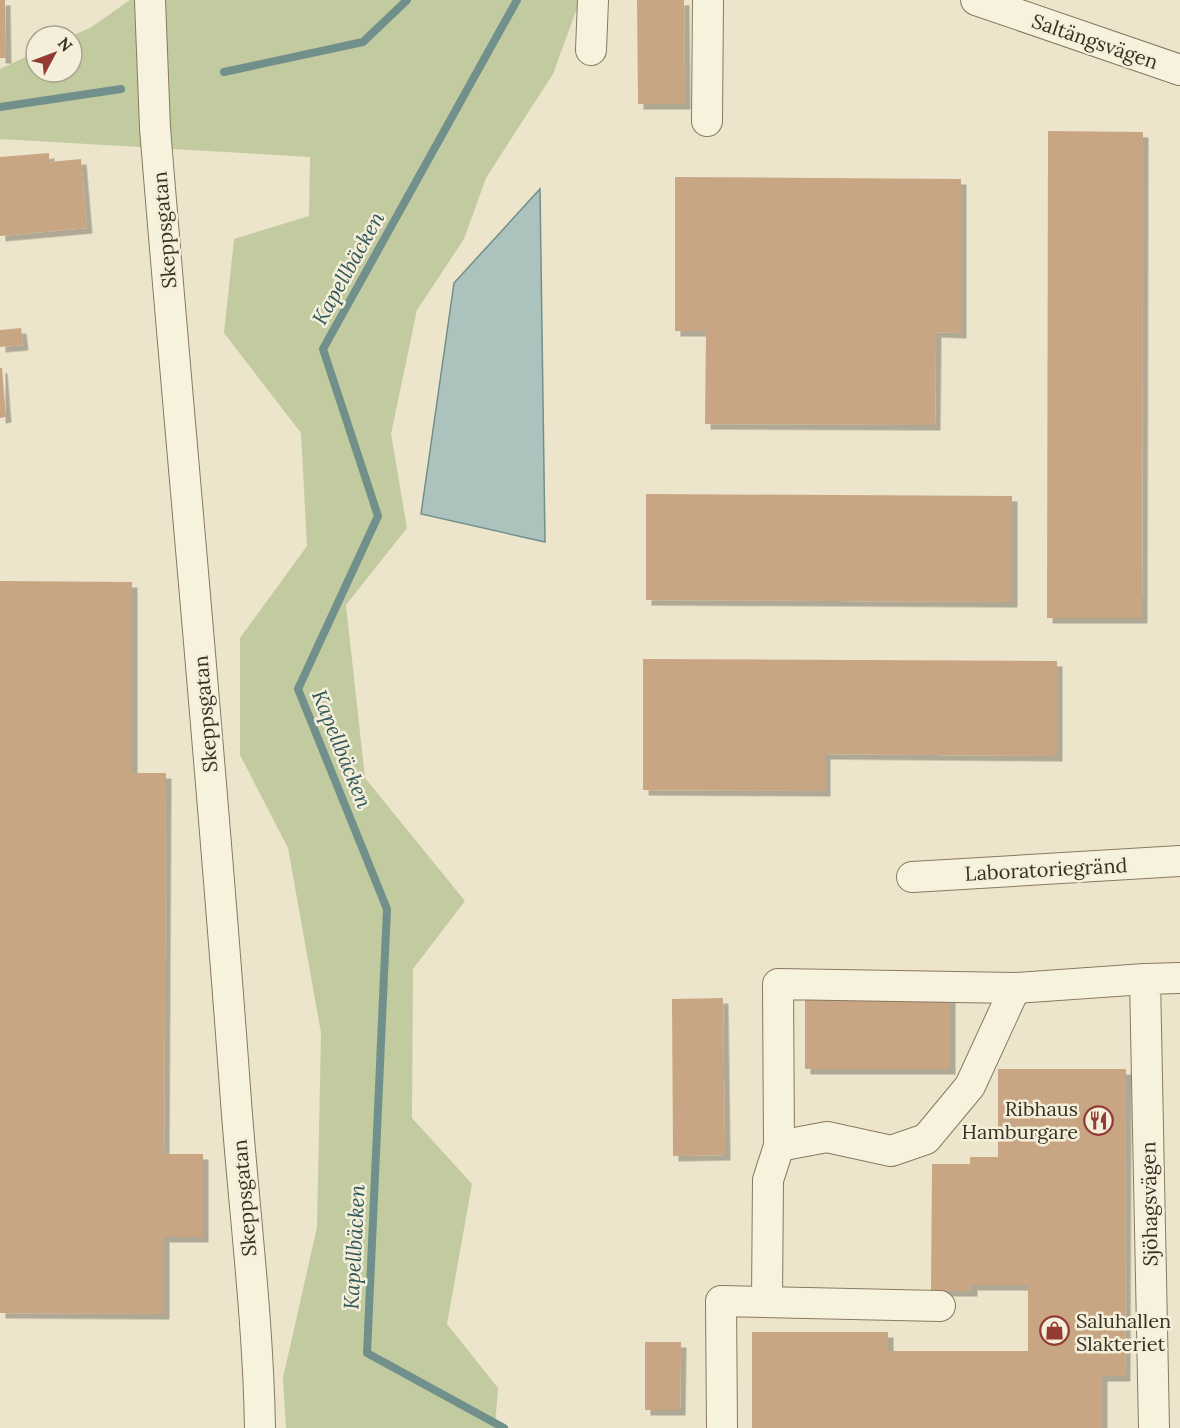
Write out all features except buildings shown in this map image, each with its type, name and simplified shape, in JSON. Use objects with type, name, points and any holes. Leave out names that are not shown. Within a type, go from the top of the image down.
[{"type":"street","name":"Skeppsgatan","points":[[150,0],[155,128],[259,1358],[260,1428]]},
{"type":"street","points":[[591,50],[592,0]]},
{"type":"street","points":[[706,121],[708,0]]},
{"type":"street","name":"Saltängsvägen","points":[[976,0],[1180,70]]},
{"type":"street","name":"Laboratoriegränd","points":[[912,877],[1180,861]]},
{"type":"street","points":[[767,1301],[768,1180],[779,1146],[778,984],[1015,988],[1180,978]]},
{"type":"street","name":"Sjöhagsvägen","points":[[1145,979],[1154,1428]]},
{"type":"street","points":[[779,1146],[827,1137],[891,1151],[926,1140],[970,1086],[1015,988]]},
{"type":"street","points":[[722,1428],[721,1301],[940,1306]]},
{"type":"green space","points":[[130,0],[580,0],[553,74],[486,178],[464,239],[417,310],[391,434],[407,528],[346,605],[365,778],[465,901],[413,969],[412,1118],[472,1184],[447,1324],[498,1388],[495,1428],[286,1428],[283,1378],[317,1227],[321,1033],[288,848],[240,755],[240,638],[307,546],[301,433],[224,333],[234,239],[309,216],[310,157],[0,139],[0,69],[24,58],[24,84],[84,84],[84,31]]},
{"type":"water","points":[[540,189],[545,542],[421,514],[454,283]]},
{"type":"waterway","name":"Kapellbäcken","points":[[224,72],[363,42],[407,0]]},
{"type":"waterway","name":"Kapellbäcken","points":[[504,1428],[367,1353],[387,909],[298,689],[378,516],[323,349],[517,0]]},
{"type":"waterway","points":[[0,107],[121,89]]},
{"type":"place","name":"Ribhaus Hamburgare","points":[[1099,1120]]},
{"type":"place","name":"Saluhallen Slakteriet","points":[[1055,1331]]}]
